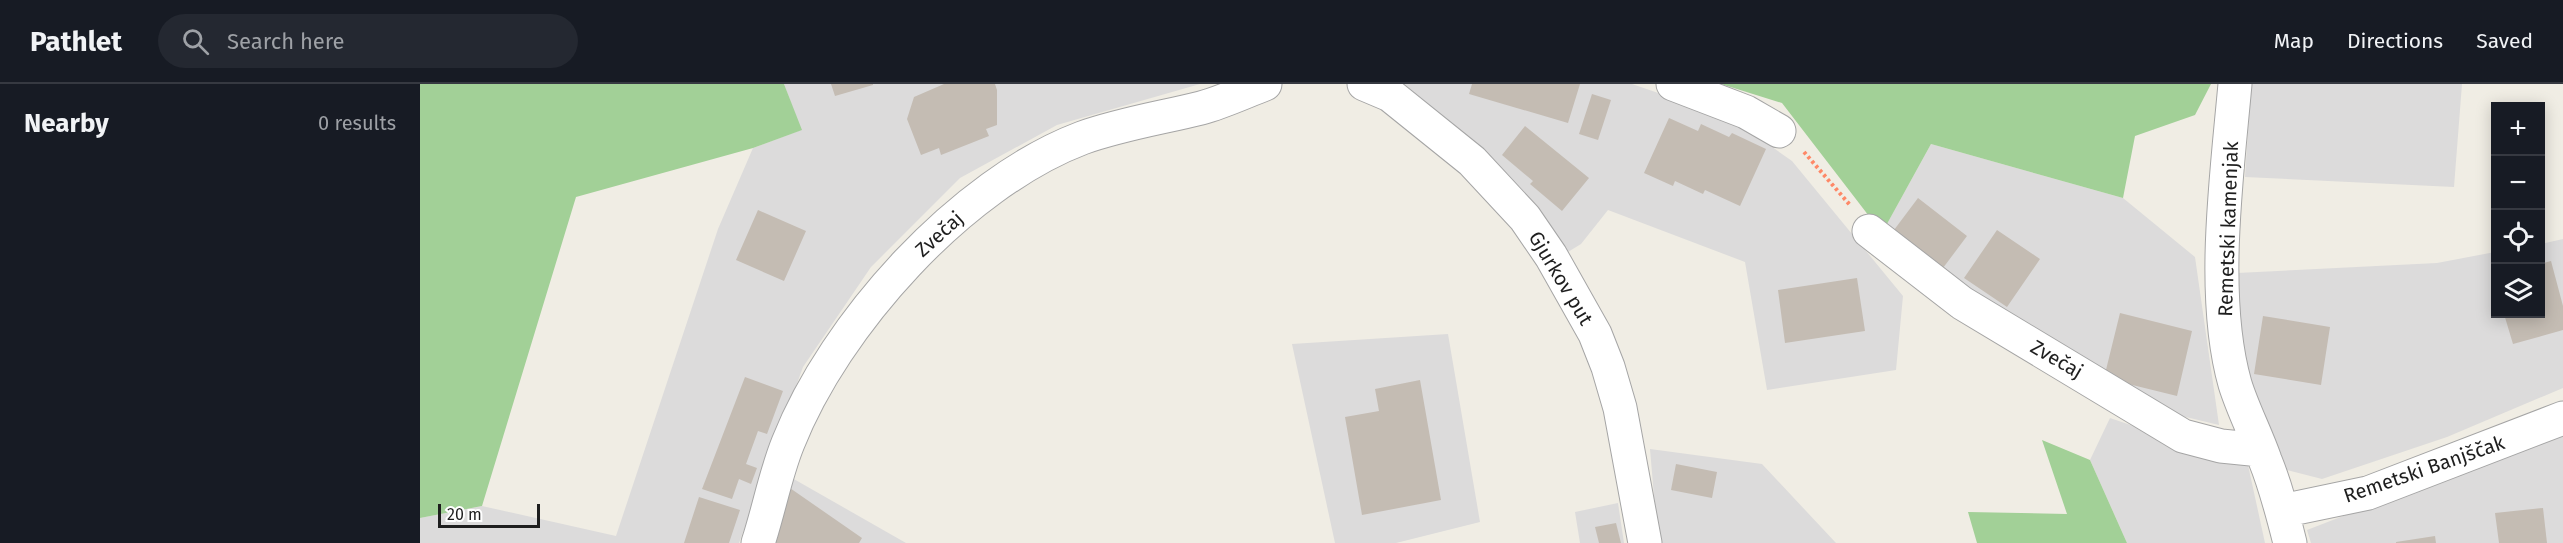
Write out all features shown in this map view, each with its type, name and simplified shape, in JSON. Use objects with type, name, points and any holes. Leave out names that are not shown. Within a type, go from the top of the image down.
[{"type":"street","name":"Zvečaj","points":[[758,543],[788,442],[828,365],[848,334],[930,239],[974,203],[1045,155],[1121,125],[1202,107],[1265,84]]},
{"type":"street","name":"Gjurkov put","points":[[1364,84],[1390,95],[1472,161],[1525,218],[1551,256],[1595,334],[1608,367],[1620,408],[1645,543]]},
{"type":"street","points":[[1673,84],[1746,112],[1788,138]]},
{"type":"street","name":"Remetski kamenjak","points":[[2235,84],[2225,202],[2223,287],[2226,329],[2235,383],[2282,511],[2290,543]]},
{"type":"street","name":"Zvečaj","points":[[1869,231],[1962,303],[2183,436],[2221,446],[2261,450]]},
{"type":"street","name":"Remetski Banjščak","points":[[2282,511],[2368,493],[2563,418]]},
{"type":"path","points":[[1788,138],[1828,177],[1869,231]]},
{"type":"shaded area","points":[[784,84],[1200,84],[1057,125],[960,178],[871,267],[803,367],[739,543],[420,543],[420,518],[482,506],[616,536],[718,229],[753,148],[801,130]]},
{"type":"shaded area","points":[[1391,84],[1632,84],[1731,118],[1792,161],[1903,296],[1896,370],[1767,390],[1745,262],[1608,210],[1581,244],[1563,255]]},
{"type":"shaded area","points":[[2251,84],[2462,84],[2454,187],[2245,177]]},
{"type":"shaded area","points":[[1931,144],[2123,198],[2195,257],[2219,425],[2165,412],[2100,378],[1882,233]]},
{"type":"shaded area","points":[[2563,239],[2563,388],[2447,437],[2322,479],[2283,469],[2251,381],[2237,319],[2237,273],[2437,263],[2491,253],[2491,318],[2545,318],[2545,243]]},
{"type":"shaded area","points":[[1448,334],[1480,522],[1396,543],[1335,543],[1292,344]]},
{"type":"shaded area","points":[[2110,418],[2248,465],[2265,543],[2127,543],[2090,460]]},
{"type":"shaded area","points":[[2563,431],[2563,543],[2311,543],[2307,530]]},
{"type":"shaded area","points":[[1650,449],[1762,464],[1836,543],[1658,543]]},
{"type":"shaded area","points":[[785,474],[906,543],[764,543]]},
{"type":"shaded area","points":[[1618,503],[1624,543],[1580,543],[1575,512]]},
{"type":"green space","points":[[420,84],[784,84],[802,130],[753,148],[576,197],[482,506],[420,518]]},
{"type":"green space","points":[[1721,84],[2211,84],[2195,115],[2135,136],[2123,198],[1931,144],[1882,233],[1782,103]]},
{"type":"green space","points":[[2042,440],[2090,460],[2127,543],[1977,543],[1968,512],[2067,514]]},
{"type":"building","points":[[831,84],[873,84],[873,85],[835,96]]},
{"type":"building","points":[[944,84],[995,84],[997,125],[986,129],[989,136],[941,155],[939,148],[921,155],[907,119],[914,97]]},
{"type":"building","points":[[1472,84],[1580,84],[1568,123],[1469,94]]},
{"type":"building","points":[[1592,94],[1611,100],[1598,140],[1579,134]]},
{"type":"building","points":[[1669,118],[1698,131],[1701,124],[1729,137],[1732,133],[1766,149],[1740,206],[1705,190],[1703,194],[1675,181],[1673,186],[1644,173]]},
{"type":"building","points":[[1525,126],[1589,178],[1562,211],[1530,184],[1533,181],[1502,155]]},
{"type":"building","points":[[1918,198],[1967,236],[1940,272],[1891,234]]},
{"type":"building","points":[[758,210],[806,231],[784,281],[736,260]]},
{"type":"building","points":[[1997,230],[2040,259],[2007,307],[1964,278]]},
{"type":"building","points":[[2551,261],[2563,306],[2563,330],[2513,344],[2505,318],[2545,318],[2545,263]]},
{"type":"building","points":[[1857,278],[1865,331],[1785,343],[1778,290]]},
{"type":"building","points":[[2120,313],[2192,331],[2177,396],[2104,378]]},
{"type":"building","points":[[2263,316],[2330,327],[2321,385],[2254,374]]},
{"type":"building","points":[[745,377],[783,391],[767,434],[758,431],[746,464],[757,468],[751,484],[739,479],[732,499],[702,489]]},
{"type":"building","points":[[1420,380],[1441,500],[1362,515],[1345,417],[1379,411],[1375,389]]},
{"type":"building","points":[[1676,464],[1717,472],[1712,498],[1671,490]]},
{"type":"building","points":[[787,486],[862,538],[859,543],[776,543],[773,541]]},
{"type":"building","points":[[699,497],[740,510],[729,543],[684,543]]},
{"type":"building","points":[[2543,508],[2547,543],[2499,543],[2495,513]]},
{"type":"building","points":[[1616,523],[1621,543],[1599,543],[1595,527]]},
{"type":"building","points":[[2435,536],[2436,543],[2396,543],[2396,542]]}]
